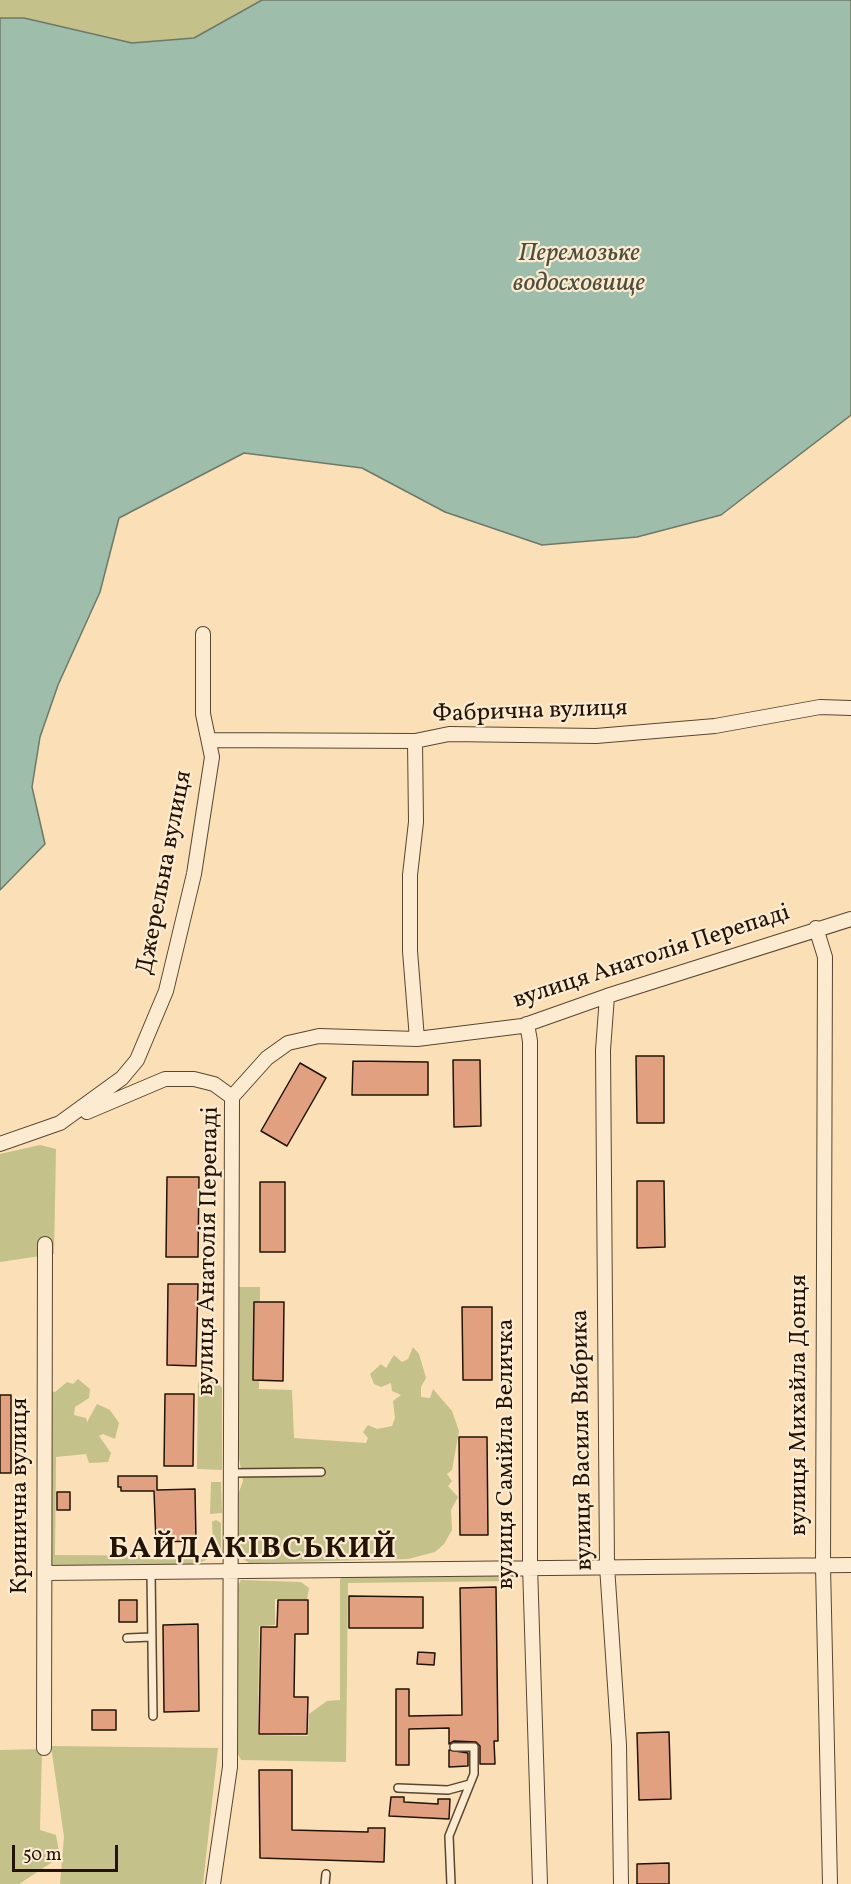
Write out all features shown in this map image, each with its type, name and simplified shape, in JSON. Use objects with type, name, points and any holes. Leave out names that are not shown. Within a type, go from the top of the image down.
[{"type":"street","name":"Джерельна вулиця","points":[[0,1144],[60,1123],[113,1086],[136,1060],[166,991],[194,874],[212,757],[203,714],[203,634]]},
{"type":"street","name":"Фабрична вулиця","points":[[209,740],[415,741],[449,734],[596,736],[715,726],[820,707],[851,708]]},
{"type":"street","points":[[415,741],[416,822],[410,875],[410,951],[417,1039]]},
{"type":"street","name":"вулиця Анатолія Перепаді","points":[[213,1884],[230,1767],[232,1097],[267,1058],[288,1043],[319,1036],[417,1039],[526,1024],[816,928],[851,919]]},
{"type":"street","name":"вулиця Михайла Донця","points":[[816,928],[825,957],[823,1566],[830,1884]]},
{"type":"street","name":"вулиця Василя Вибрика","points":[[608,996],[603,1050],[607,1566],[619,1744],[621,1884]]},
{"type":"street","name":"вулиця Самійла Величка","points":[[526,1024],[530,1041],[530,1566],[540,1884]]},
{"type":"street","points":[[60,1123],[165,1079],[194,1079],[214,1084],[232,1097]]},
{"type":"street","name":"Кринична вулиця","points":[[44,1748],[45,1244]]},
{"type":"street","points":[[45,1573],[231,1573],[530,1566],[851,1565]]},
{"type":"lane","points":[[231,1473],[321,1472]]},
{"type":"lane","points":[[151,1573],[153,1716]]},
{"type":"lane","points":[[127,1638],[152,1637]]},
{"type":"lane","points":[[451,1884],[449,1836],[474,1774],[474,1747],[454,1747]]},
{"type":"lane","points":[[398,1788],[448,1790],[470,1784]]},
{"type":"lane","points":[[325,1884],[326,1874]]},
{"type":"shaded area","points":[[0,0],[262,0],[194,38],[132,43],[24,18],[0,18]]},
{"type":"shaded area","points":[[40,1145],[56,1149],[54,1254],[0,1262],[0,1154]]},
{"type":"shaded area","points":[[239,1287],[260,1287],[259,1389],[292,1390],[294,1438],[366,1443],[368,1438],[363,1432],[368,1425],[377,1429],[392,1426],[395,1418],[393,1401],[401,1395],[392,1391],[391,1383],[381,1387],[374,1384],[370,1374],[381,1364],[386,1368],[394,1355],[402,1362],[408,1359],[413,1347],[419,1354],[426,1378],[421,1387],[421,1397],[430,1398],[433,1389],[452,1411],[459,1431],[452,1470],[447,1474],[452,1481],[448,1486],[458,1497],[451,1510],[452,1530],[444,1544],[435,1552],[408,1559],[249,1563],[238,1556],[235,1503],[243,1481],[237,1447]]},
{"type":"shaded area","points":[[78,1379],[90,1389],[89,1398],[75,1407],[74,1415],[86,1418],[87,1422],[97,1404],[110,1410],[119,1423],[115,1439],[103,1434],[99,1436],[111,1453],[108,1462],[89,1463],[86,1454],[56,1457],[55,1555],[207,1556],[206,1560],[188,1567],[48,1567],[51,1391],[55,1392],[67,1382],[73,1384]]},
{"type":"shaded area","points":[[198,1382],[218,1383],[222,1388],[222,1470],[197,1469]]},
{"type":"shaded area","points":[[211,1482],[221,1482],[222,1513],[210,1514]]},
{"type":"shaded area","points":[[216,1520],[221,1523],[221,1553],[214,1559],[212,1522]]},
{"type":"shaded area","points":[[503,1572],[513,1581],[348,1583],[346,1762],[241,1760],[236,1750],[237,1587],[241,1580],[301,1582],[309,1588],[307,1599],[275,1599],[275,1625],[259,1626],[258,1735],[308,1736],[309,1714],[327,1701],[340,1700],[340,1579],[348,1574]]},
{"type":"shaded area","points":[[51,1746],[218,1748],[203,1884],[60,1884],[64,1837]]},
{"type":"shaded area","points":[[42,1749],[40,1830],[56,1835],[60,1857],[19,1884],[0,1884],[0,1750]]},
{"type":"water","name":"Перемозьке водосховище","points":[[262,0],[851,0],[851,415],[721,515],[637,537],[542,545],[445,512],[362,468],[244,453],[119,518],[100,592],[58,685],[40,737],[32,787],[45,844],[0,890],[0,18],[24,18],[132,43],[194,38]]},
{"type":"building","points":[[636,1056],[664,1056],[664,1123],[637,1123]]},
{"type":"building","points":[[453,1060],[480,1060],[481,1126],[454,1127]]},
{"type":"building","points":[[353,1061],[428,1062],[428,1095],[352,1095]]},
{"type":"building","points":[[300,1063],[326,1078],[287,1146],[261,1131]]},
{"type":"building","points":[[167,1177],[199,1177],[198,1257],[166,1257]]},
{"type":"building","points":[[637,1181],[664,1181],[665,1247],[637,1248]]},
{"type":"building","points":[[260,1182],[285,1182],[285,1252],[260,1252]]},
{"type":"building","points":[[168,1284],[198,1284],[196,1366],[167,1365]]},
{"type":"building","points":[[254,1302],[284,1302],[283,1381],[253,1380]]},
{"type":"building","points":[[462,1307],[492,1307],[492,1380],[463,1380]]},
{"type":"building","points":[[165,1394],[194,1394],[193,1466],[164,1466]]},
{"type":"building","points":[[0,1395],[11,1395],[11,1473],[0,1473]]},
{"type":"building","points":[[459,1437],[487,1437],[488,1535],[460,1535]]},
{"type":"building","points":[[118,1476],[157,1476],[157,1490],[195,1489],[196,1541],[156,1542],[154,1491],[121,1491],[121,1487],[118,1487]]},
{"type":"building","points":[[57,1492],[70,1492],[70,1510],[57,1510]]},
{"type":"building","points":[[496,1587],[498,1741],[494,1741],[495,1764],[480,1764],[480,1746],[476,1742],[454,1741],[449,1744],[449,1728],[409,1729],[409,1765],[396,1765],[396,1689],[409,1689],[409,1716],[462,1715],[460,1588]]},
{"type":"building","points":[[349,1596],[423,1597],[423,1628],[349,1628]]},
{"type":"building","points":[[119,1600],[137,1600],[137,1622],[119,1622]]},
{"type":"building","points":[[278,1600],[308,1600],[308,1634],[295,1634],[294,1697],[308,1697],[307,1734],[259,1734],[261,1627],[277,1627]]},
{"type":"building","points":[[198,1624],[199,1711],[164,1712],[163,1625]]},
{"type":"building","points":[[418,1652],[435,1653],[434,1665],[417,1664]]},
{"type":"building","points":[[92,1710],[116,1710],[116,1730],[92,1730]]},
{"type":"building","points":[[669,1732],[671,1799],[639,1800],[637,1733]]},
{"type":"building","points":[[449,1750],[468,1753],[468,1766],[449,1767]]},
{"type":"building","points":[[259,1770],[292,1770],[292,1830],[368,1832],[368,1828],[385,1828],[384,1862],[260,1858]]},
{"type":"building","points":[[391,1797],[404,1797],[404,1802],[438,1804],[438,1799],[450,1799],[449,1819],[389,1816]]},
{"type":"building","points":[[669,1863],[669,1884],[637,1884],[637,1864]]},
{"type":"district","name":"БАЙДАКІВСЬКИЙ","points":[[253,1551]]}]
